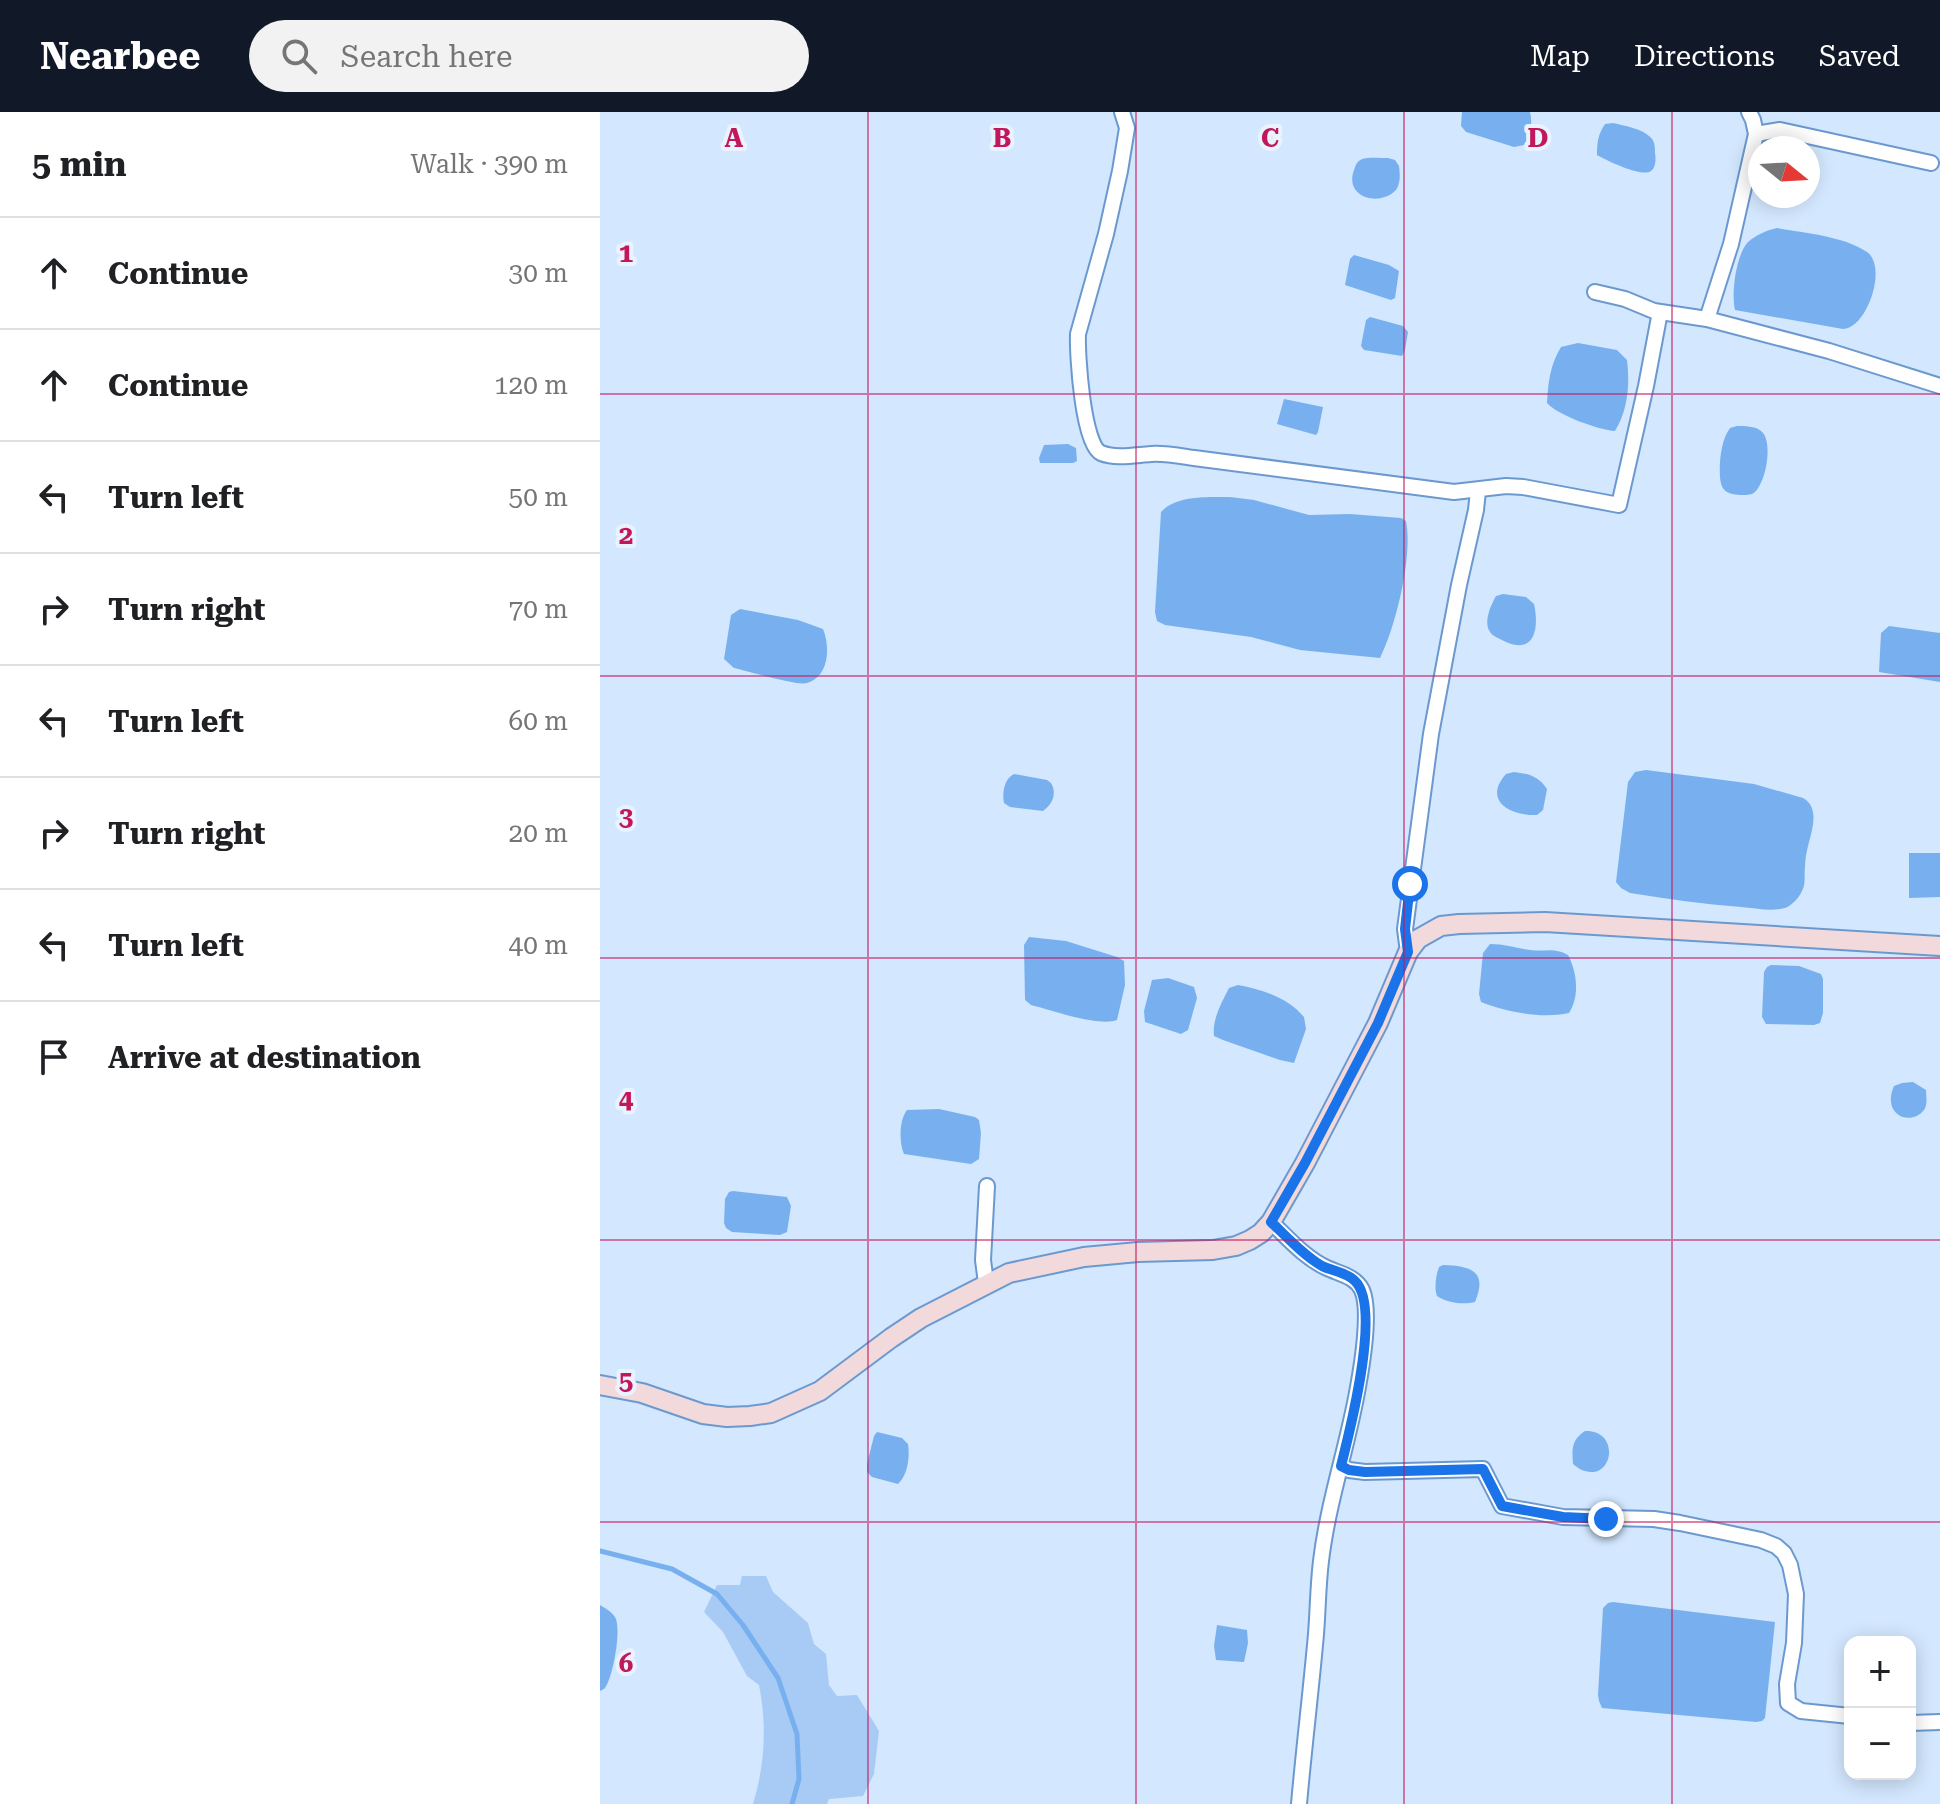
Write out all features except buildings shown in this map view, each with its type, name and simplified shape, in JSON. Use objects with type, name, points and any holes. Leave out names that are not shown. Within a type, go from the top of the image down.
[{"type":"main road","points":[[600,1385],[642,1393],[703,1414],[727,1417],[771,1413],[820,1391],[921,1318],[1009,1273],[1084,1257],[1213,1250],[1250,1240],[1271,1222],[1305,1163],[1371,1037],[1408,952],[1418,939],[1441,926],[1545,922],[1940,946]]},
{"type":"street","points":[[1122,112],[1127,128],[1120,171],[1078,334],[1077,350],[1086,424],[1096,450],[1106,455],[1152,454],[1194,458],[1454,492],[1523,487],[1619,505],[1660,312]]},
{"type":"street","points":[[1707,319],[1731,244],[1756,134],[1749,112]]},
{"type":"street","points":[[1756,134],[1780,130],[1931,163]]},
{"type":"street","points":[[1595,292],[1660,312],[1707,319],[1829,351],[1940,386]]},
{"type":"street","points":[[1408,952],[1405,929],[1426,763],[1478,491]]},
{"type":"street","points":[[986,1283],[983,1260],[987,1186]]},
{"type":"street","points":[[1271,1222],[1320,1265],[1349,1276],[1357,1283],[1363,1292],[1365,1307],[1356,1401],[1321,1560],[1299,1804]]},
{"type":"street","points":[[1341,1466],[1365,1472],[1483,1469],[1502,1506],[1563,1517],[1654,1519],[1761,1540],[1776,1546],[1790,1565],[1796,1594],[1788,1703],[1801,1711],[1844,1715]]},
{"type":"street","points":[[1916,1723],[1940,1722]]},
{"type":"shaded area","points":[[1462,112],[1530,112],[1528,138],[1524,145],[1514,147],[1466,132],[1461,126]]},
{"type":"shaded area","points":[[1613,123],[1649,136],[1655,146],[1651,171],[1632,170],[1597,155],[1601,131],[1605,124]]},
{"type":"shaded area","points":[[1365,158],[1395,160],[1399,166],[1400,176],[1395,191],[1388,196],[1372,199],[1358,193],[1352,179],[1357,162]]},
{"type":"shaded area","points":[[1777,228],[1847,242],[1867,252],[1873,260],[1875,283],[1867,308],[1852,326],[1843,329],[1735,310],[1736,274],[1744,248],[1754,237]]},
{"type":"shaded area","points":[[1354,255],[1399,271],[1395,298],[1391,300],[1345,285],[1350,259]]},
{"type":"shaded area","points":[[1370,317],[1403,326],[1408,332],[1402,356],[1364,350],[1361,346],[1366,320]]},
{"type":"shaded area","points":[[1578,343],[1617,350],[1627,360],[1627,397],[1615,431],[1579,421],[1547,403],[1550,374],[1557,354],[1561,347]]},
{"type":"shaded area","points":[[1284,399],[1323,407],[1316,435],[1277,424]]},
{"type":"shaded area","points":[[1730,428],[1759,429],[1767,444],[1764,473],[1757,490],[1751,494],[1728,493],[1721,482],[1723,445]]},
{"type":"shaded area","points":[[1068,444],[1076,448],[1077,461],[1040,463],[1044,445]]},
{"type":"shaded area","points":[[1230,497],[1254,500],[1309,515],[1350,514],[1406,521],[1408,536],[1402,591],[1380,658],[1300,650],[1251,637],[1165,625],[1157,621],[1161,512],[1167,506],[1184,500]]},
{"type":"shaded area","points":[[1496,596],[1526,597],[1534,604],[1535,629],[1524,645],[1506,642],[1493,635],[1488,628],[1492,604]]},
{"type":"shaded area","points":[[740,609],[798,620],[823,629],[827,652],[820,674],[807,683],[801,683],[734,668],[724,659],[731,615]]},
{"type":"shaded area","points":[[1889,626],[1940,633],[1940,682],[1879,672],[1881,633]]},
{"type":"shaded area","points":[[1646,770],[1754,784],[1808,802],[1813,812],[1813,824],[1804,885],[1797,899],[1785,908],[1774,910],[1699,903],[1630,893],[1621,888],[1616,882],[1628,782],[1635,772]]},
{"type":"shaded area","points":[[1514,772],[1533,776],[1547,789],[1543,810],[1537,815],[1509,810],[1498,799],[1499,784],[1506,774]]},
{"type":"shaded area","points":[[1014,774],[1047,780],[1053,787],[1052,802],[1043,811],[1010,807],[1004,803],[1004,787]]},
{"type":"shaded area","points":[[1909,853],[1940,853],[1940,897],[1909,898]]},
{"type":"shaded area","points":[[1029,937],[1066,941],[1124,961],[1125,985],[1117,1020],[1109,1022],[1075,1017],[1031,1005],[1025,1000],[1024,945]]},
{"type":"shaded area","points":[[1490,944],[1554,950],[1568,955],[1576,984],[1575,999],[1569,1013],[1524,1014],[1481,1002],[1483,953]]},
{"type":"shaded area","points":[[1771,965],[1799,966],[1821,974],[1823,1013],[1820,1023],[1766,1024],[1762,1017],[1764,972]]},
{"type":"shaded area","points":[[1168,978],[1194,987],[1197,998],[1188,1030],[1181,1034],[1145,1022],[1144,1011],[1152,980]]},
{"type":"shaded area","points":[[1238,985],[1274,995],[1304,1017],[1306,1029],[1294,1063],[1214,1036],[1215,1023],[1229,988]]},
{"type":"shaded area","points":[[1913,1082],[1926,1090],[1926,1105],[1918,1115],[1905,1118],[1894,1111],[1891,1096],[1894,1086]]},
{"type":"shaded area","points":[[939,1109],[979,1120],[979,1159],[971,1164],[904,1154],[901,1132],[907,1110]]},
{"type":"shaded area","points":[[733,1191],[787,1197],[791,1206],[787,1232],[780,1235],[732,1232],[726,1228],[725,1199]]},
{"type":"shaded area","points":[[1443,1265],[1474,1272],[1479,1283],[1475,1302],[1456,1303],[1437,1296],[1436,1278],[1439,1267]]},
{"type":"shaded area","points":[[1585,1431],[1604,1438],[1608,1446],[1607,1462],[1595,1472],[1583,1471],[1573,1464],[1575,1442]]},
{"type":"shaded area","points":[[877,1432],[902,1438],[908,1444],[908,1466],[898,1484],[872,1477],[867,1472]]},
{"type":"shaded area","points":[[742,1576],[766,1576],[773,1592],[808,1623],[814,1644],[826,1654],[829,1685],[837,1696],[857,1695],[879,1731],[874,1774],[863,1796],[829,1799],[827,1804],[753,1804],[764,1745],[759,1685],[747,1676],[723,1632],[704,1612],[717,1585],[740,1585]]},
{"type":"shaded area","points":[[1613,1602],[1775,1622],[1765,1718],[1756,1722],[1602,1708],[1598,1695],[1603,1608]]},
{"type":"shaded area","points":[[600,1605],[615,1617],[618,1631],[611,1674],[605,1688],[600,1691]]},
{"type":"shaded area","points":[[1217,1625],[1247,1630],[1244,1662],[1216,1660]]},
{"type":"waterway","points":[[600,1551],[672,1569],[717,1594],[743,1625],[778,1678],[797,1734],[799,1779],[792,1804]]},
{"type":"route","points":[[1410,884],[1405,929],[1408,952],[1378,1023],[1271,1222],[1308,1256],[1320,1265],[1349,1276],[1363,1292],[1364,1345],[1360,1378],[1341,1466],[1365,1472],[1483,1469],[1502,1506],[1563,1517],[1606,1519]]}]
